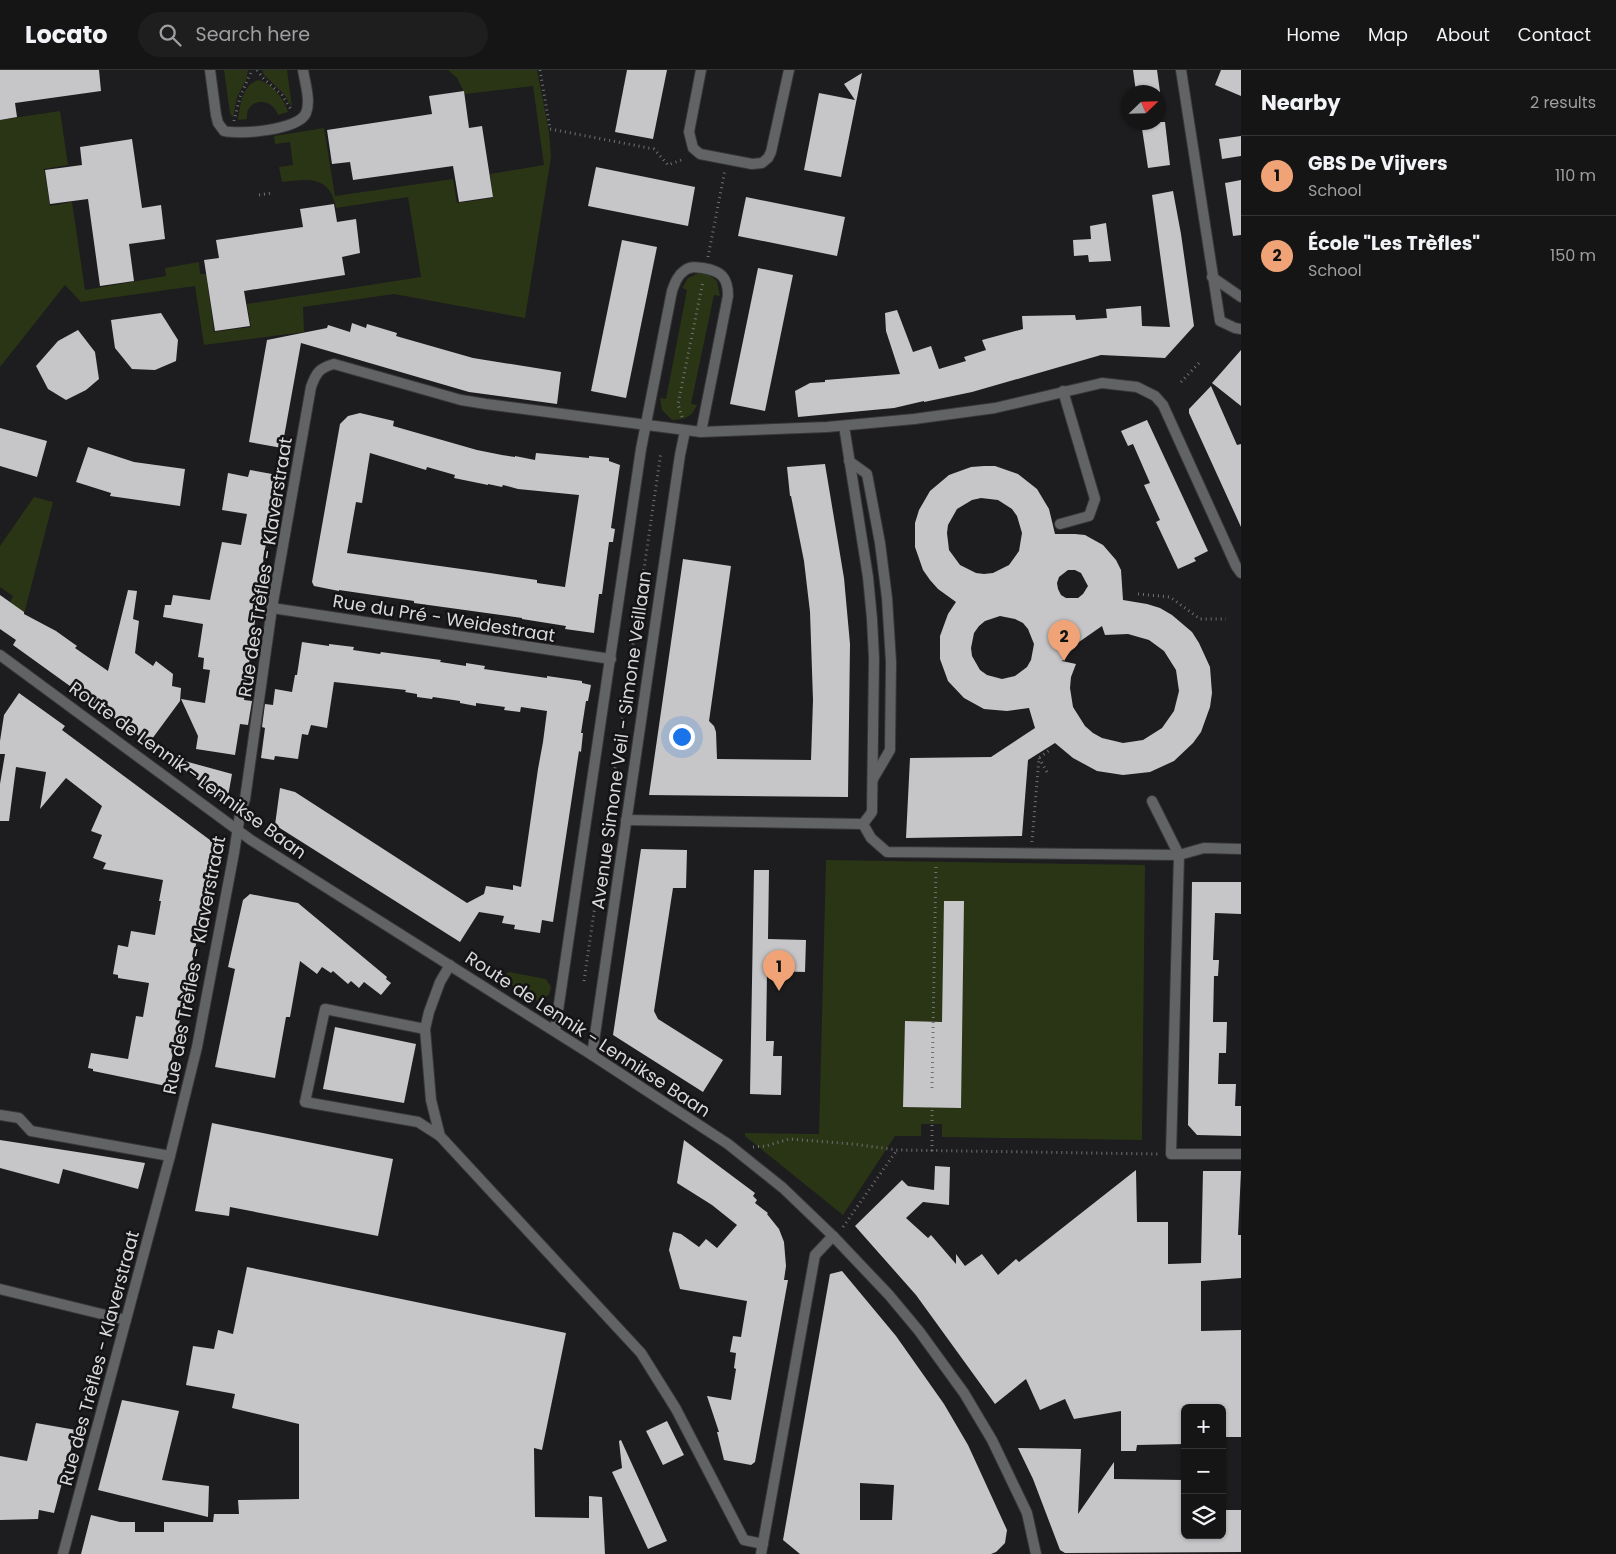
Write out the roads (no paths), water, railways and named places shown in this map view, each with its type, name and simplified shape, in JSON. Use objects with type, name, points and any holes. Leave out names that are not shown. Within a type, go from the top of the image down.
[{"type":"street","points":[[210,70],[218,123],[224,131],[241,133],[300,121],[306,112],[308,104],[303,70]]},
{"type":"street","points":[[701,70],[689,132],[693,148],[700,154],[752,164],[762,162],[768,158],[771,152],[789,70]]},
{"type":"street","points":[[1181,70],[1220,321],[1241,329]]},
{"type":"street","name":"Avenue Simone Veil - Simone Veillaan","points":[[555,1031],[646,425],[672,291],[677,277],[689,268],[696,267],[717,271],[726,280],[728,288],[701,432]]},
{"type":"street","points":[[1212,277],[1241,297]]},
{"type":"street","name":"Rue des Trèfles - Klaverstraat","points":[[63,1554],[170,1156],[197,1047],[240,814],[245,800],[272,608],[311,387],[316,374],[324,367],[334,364],[461,400],[646,425]]},
{"type":"street","points":[[646,425],[701,432],[844,426],[914,420],[995,408],[1102,383],[1137,387],[1155,396],[1163,406],[1173,424],[1236,566],[1241,573]]},
{"type":"street","points":[[1060,524],[1089,516],[1095,499],[1063,391]]},
{"type":"street","points":[[844,426],[868,577],[874,658],[872,812],[863,824]]},
{"type":"street","name":"Avenue Simone Veil - Simone Veillaan","points":[[592,1055],[685,431]]},
{"type":"street","points":[[849,461],[867,474],[880,543],[887,598],[890,662],[890,750],[873,779]]},
{"type":"street","name":"Rue du Pré - Weidestraat","points":[[272,608],[611,659]]},
{"type":"street","name":"Route de Lennik - Lennikse Baan","points":[[0,655],[251,840],[592,1055],[733,1148],[783,1188],[833,1236],[889,1295],[919,1331],[964,1393],[992,1440],[1027,1513],[1036,1554]]},
{"type":"street","points":[[1152,801],[1179,855],[1171,1154],[1241,1154]]},
{"type":"street","points":[[626,820],[863,824]]},
{"type":"street","points":[[863,824],[871,838],[887,852],[1179,855],[1204,848],[1241,849]]},
{"type":"street","points":[[440,1136],[431,1100],[425,1029],[440,982],[450,965]]},
{"type":"street","points":[[425,1029],[325,1009],[305,1102],[418,1122],[440,1136],[641,1354],[676,1409],[744,1540],[762,1549],[814,1255],[833,1236]]},
{"type":"street","points":[[0,1115],[19,1118],[31,1131],[170,1156]]},
{"type":"street","points":[[0,1289],[126,1320]]},
{"type":"place","name":"École \"Les Trèfles\"","points":[[1064,661]]},
{"type":"place","name":"GBS De Vijvers","points":[[779,991]]}]
